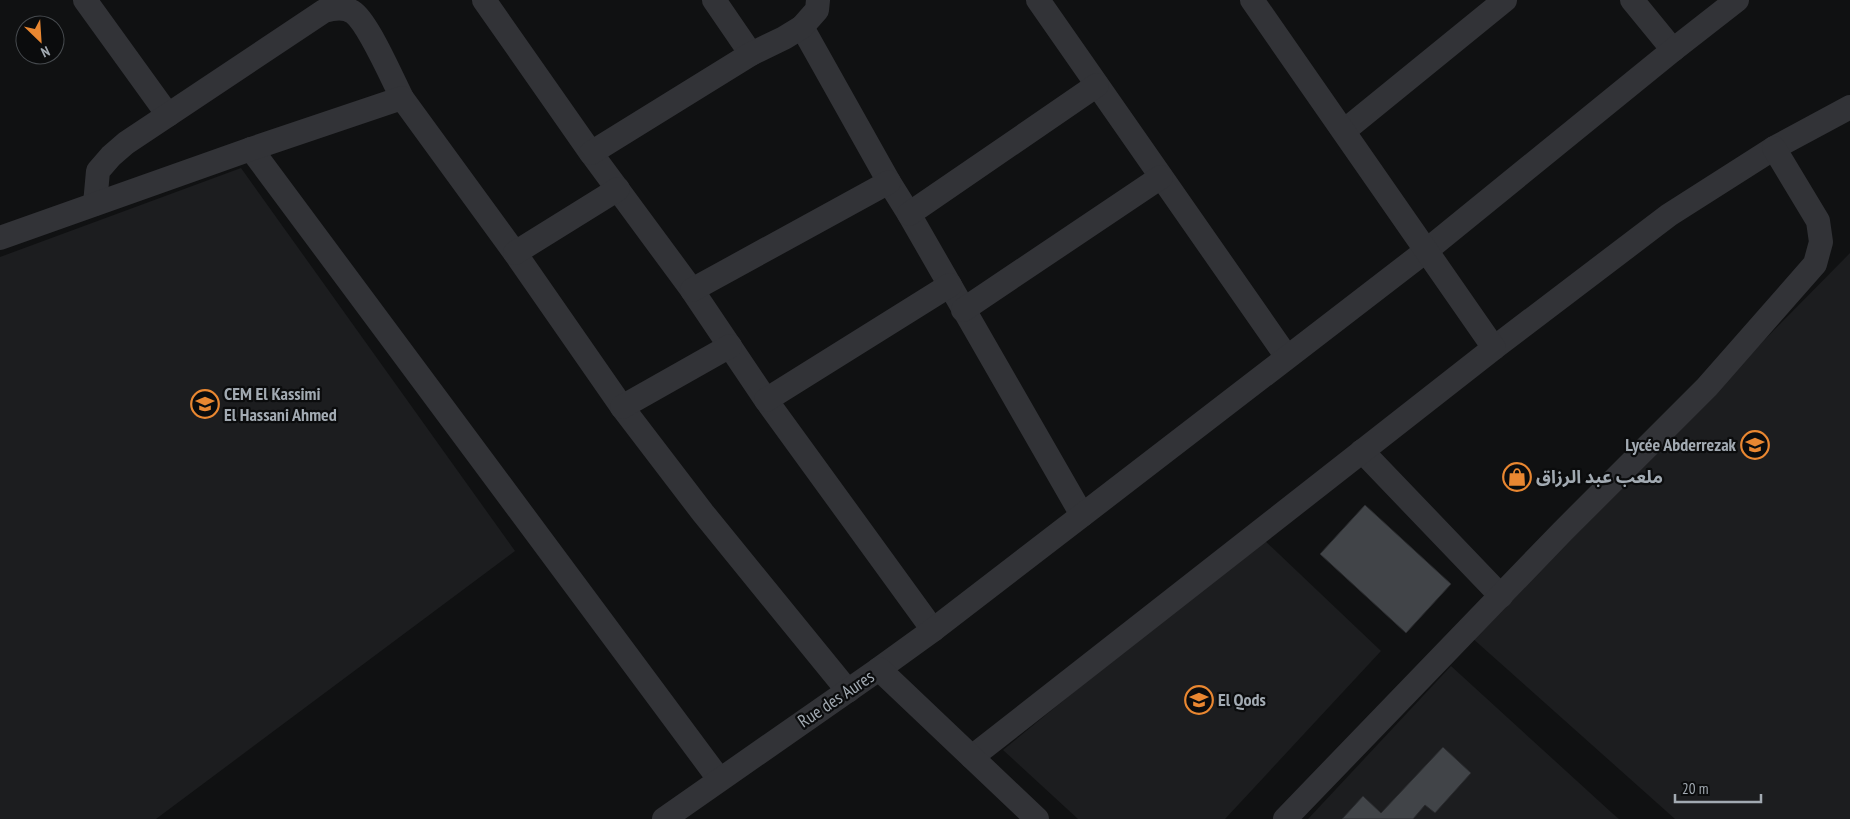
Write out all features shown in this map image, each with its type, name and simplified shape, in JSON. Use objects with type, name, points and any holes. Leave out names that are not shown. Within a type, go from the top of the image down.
[{"type":"street","points":[[85,0],[168,115]]},
{"type":"street","points":[[484,0],[591,153],[692,290],[766,400],[933,630]]},
{"type":"street","points":[[714,0],[751,54]]},
{"type":"street","points":[[591,153],[751,54],[802,27],[817,10],[818,0]]},
{"type":"street","points":[[1038,0],[1287,357]]},
{"type":"street","points":[[1252,0],[1494,348]]},
{"type":"street","points":[[1344,131],[1504,0]]},
{"type":"street","points":[[1632,0],[1672,50]]},
{"type":"street","points":[[879,669],[933,630],[1427,250],[1672,50],[1737,0]]},
{"type":"street","points":[[96,204],[98,171],[126,142],[324,10],[344,8],[354,13],[364,25],[402,98],[515,253],[622,407],[702,513],[848,690]]},
{"type":"street","points":[[802,27],[889,182],[1082,515]]},
{"type":"street","points":[[909,214],[1097,85]]},
{"type":"street","points":[[0,238],[402,98]]},
{"type":"street","points":[[972,757],[1362,450],[1669,215],[1774,148],[1850,107]]},
{"type":"street","points":[[1285,819],[1707,387],[1815,264],[1822,242],[1818,221],[1774,148]]},
{"type":"street","points":[[251,149],[720,780]]},
{"type":"street","points":[[963,310],[1161,177]]},
{"type":"street","points":[[692,290],[889,182]]},
{"type":"street","points":[[515,253],[618,189]]},
{"type":"street","points":[[766,400],[950,285]]},
{"type":"street","points":[[622,407],[730,346]]},
{"type":"street","points":[[1362,450],[1501,596]]},
{"type":"street","name":"Rue des Aures","points":[[671,817],[720,780],[879,669],[1037,819]]},
{"type":"shaded area","name":"CEM El Kassimi El Hassani Ahmed","points":[[241,168],[515,551],[156,819],[0,819],[0,257]]},
{"type":"shaded area","name":"Lycée Abderrezak","points":[[1850,253],[1850,819],[1675,819],[1471,637]]},
{"type":"shaded area","name":"El Qods","points":[[1262,538],[1381,651],[1225,819],[1078,819],[1003,750]]},
{"type":"shaded area","points":[[1451,666],[1612,813],[1619,819],[1308,819]]},
{"type":"building","points":[[1365,505],[1451,584],[1406,633],[1320,554]]},
{"type":"building","points":[[1443,747],[1471,773],[1435,813],[1425,805],[1413,819],[1342,819],[1363,796],[1381,813]]},
{"type":"place","name":"CEM El Kassimi El Hassani Ahmed","points":[[205,404]]},
{"type":"place","name":"Lycée Abderrezak","points":[[1755,445]]},
{"type":"place","name":"ملعب عبد الرزاق","points":[[1517,477]]},
{"type":"place","name":"El Qods","points":[[1199,700]]}]
